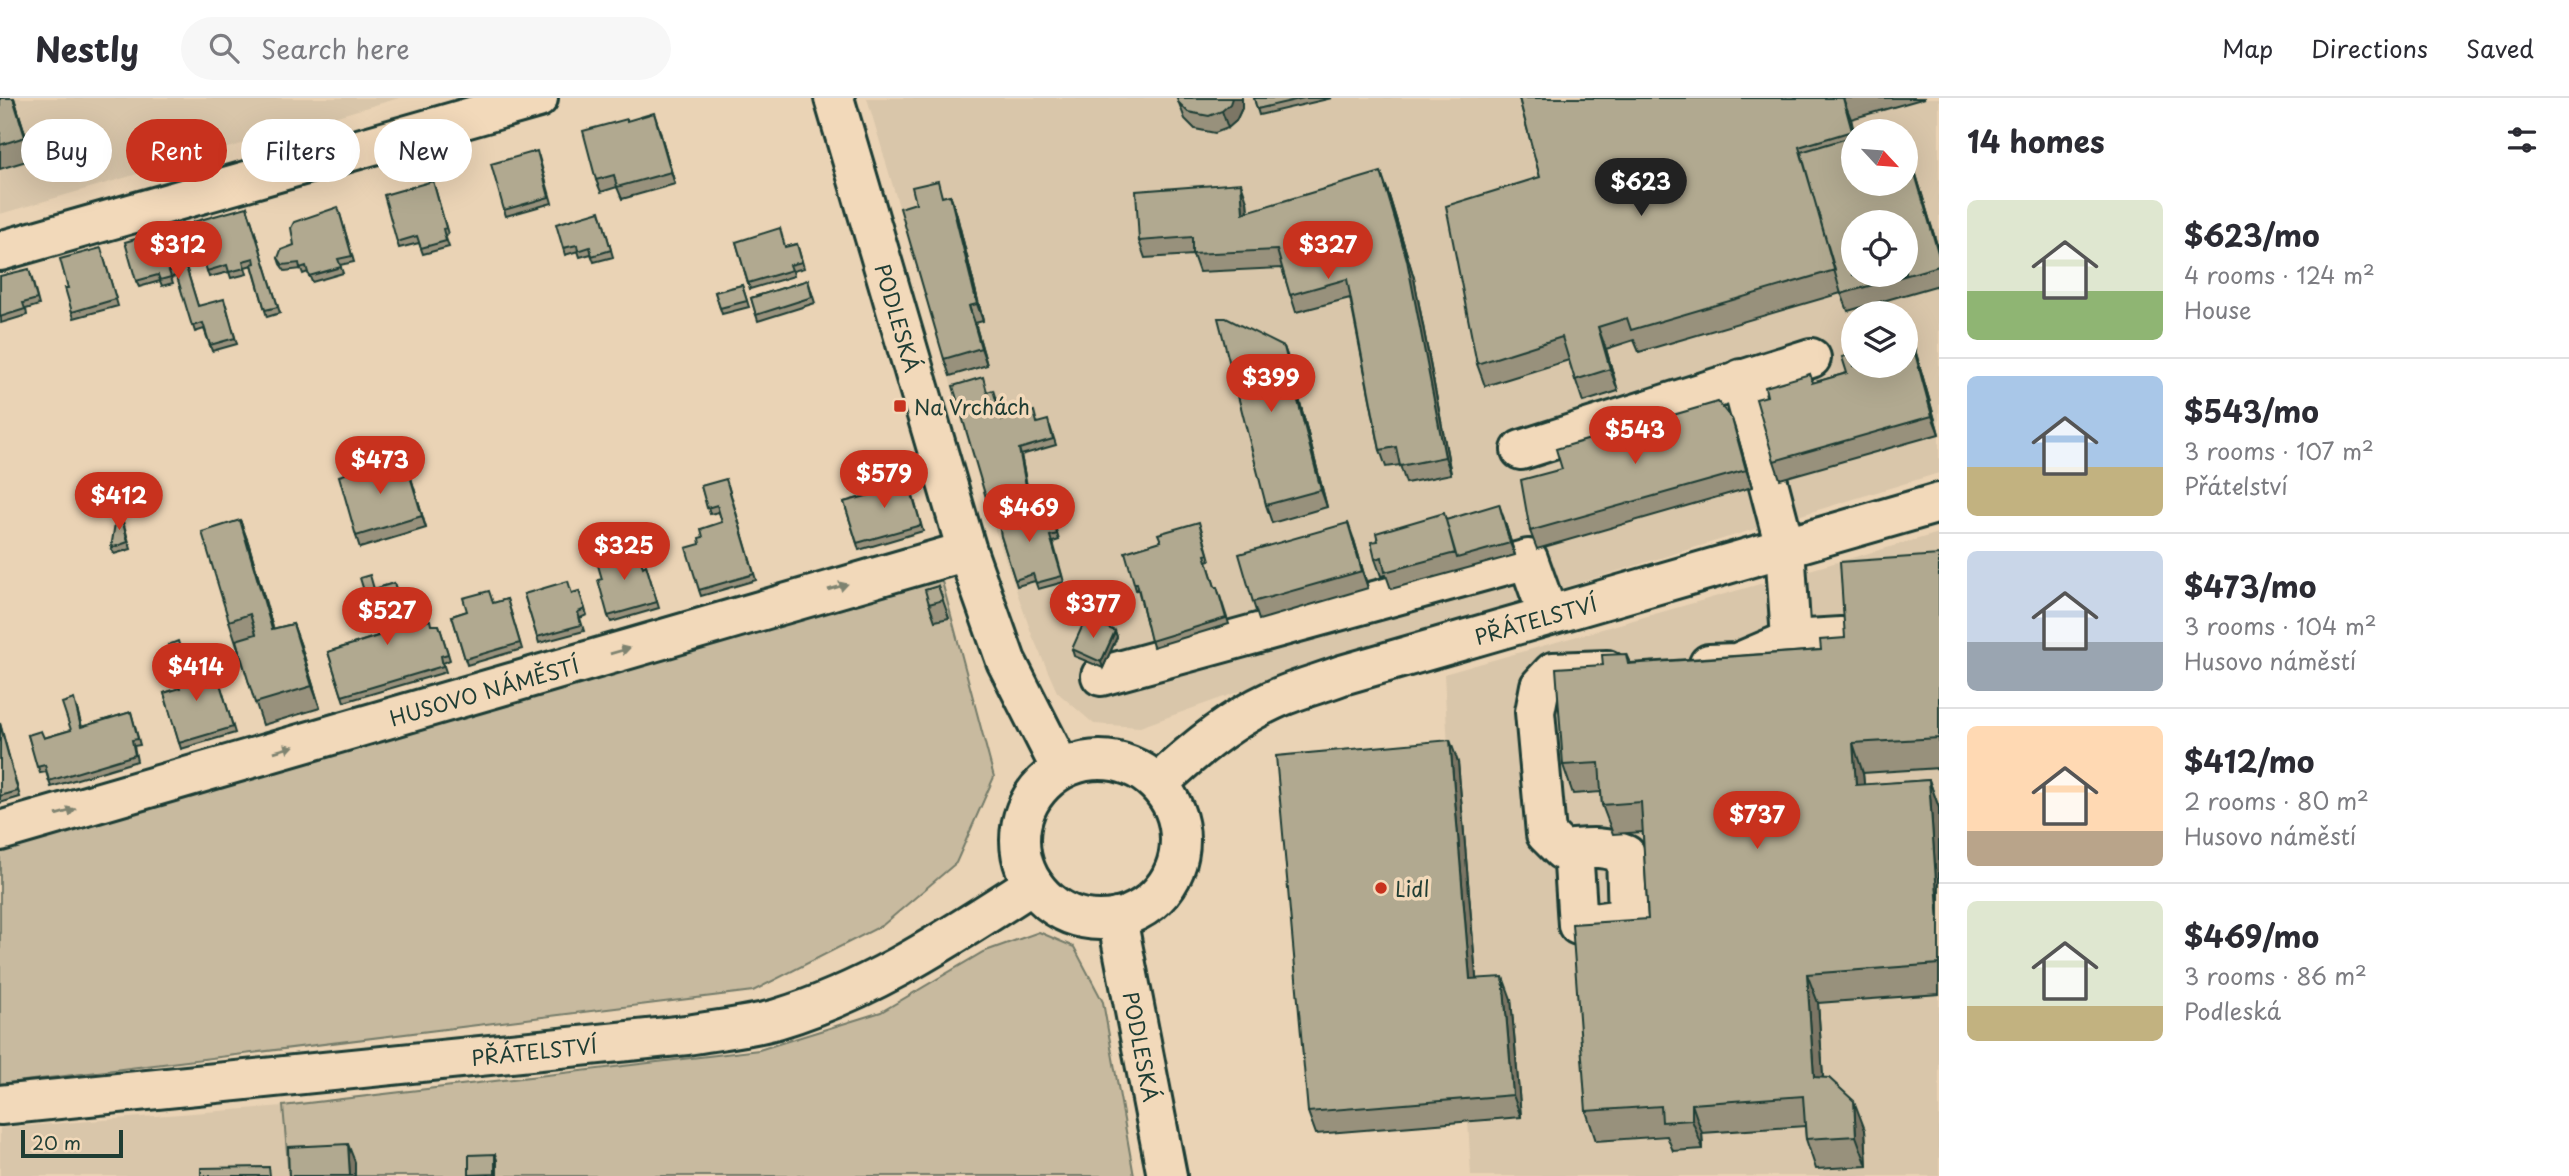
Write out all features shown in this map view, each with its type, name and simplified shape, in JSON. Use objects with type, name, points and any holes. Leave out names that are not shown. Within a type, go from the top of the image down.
[{"type":"main road","points":[[0,251],[538,98]]},
{"type":"main road","name":"PODLESKÁ","points":[[834,98],[967,551],[1006,661],[1061,769]]},
{"type":"main road","points":[[1521,450],[1811,358]]},
{"type":"main road","points":[[1741,379],[1785,547],[1791,640]]},
{"type":"main road","name":"PŘÁTELSTVÍ","points":[[1157,784],[1224,728],[1270,701],[1342,675],[1939,503]]},
{"type":"main road","name":"HUSOVO NÁMĚSTÍ","points":[[0,831],[967,551]]},
{"type":"main road","points":[[1101,676],[1528,559],[1548,615]]},
{"type":"main road","points":[[1573,849],[1562,850],[1546,834],[1535,712],[1540,686],[1553,672],[1737,663],[1791,640],[1842,637]]},
{"type":"main road","points":[[1102,760],[1132,767],[1157,784],[1170,801],[1180,841],[1177,862],[1169,880],[1156,897],[1140,909],[1117,918],[1100,920],[1079,918],[1060,910],[1043,897],[1022,860],[1019,839],[1023,818],[1031,799],[1044,782],[1061,769],[1081,762],[1102,760]]},
{"type":"main road","name":"PŘÁTELSTVÍ","points":[[0,1105],[687,1035],[776,1019],[859,989],[1034,884]]},
{"type":"main road","name":"PODLESKÁ","points":[[1117,918],[1167,1176]]},
{"type":"shaded area","points":[[0,98],[399,98],[327,119],[241,119],[241,144],[227,148],[227,119],[126,119],[126,177],[112,181],[112,119],[21,119],[21,182],[110,182],[0,214]]},
{"type":"shaded area","points":[[867,98],[1939,98],[1939,473],[1415,633],[1140,727],[1094,724],[1057,692],[1032,635],[989,513]]},
{"type":"shaded area","points":[[1939,533],[1939,1176],[1471,1176],[1444,674]]},
{"type":"shaded area","points":[[940,574],[994,777],[956,863],[883,925],[753,991],[0,1084],[0,850]]},
{"type":"shaded area","points":[[1039,932],[1074,947],[1103,1002],[1134,1176],[289,1176],[283,1106],[759,1050],[881,1012],[983,952]]},
{"type":"shaded area","points":[[283,1106],[289,1176],[0,1176],[0,1128]]},
{"type":"building","points":[[0,98],[13,98],[21,124],[21,138],[0,145]]},
{"type":"building","points":[[1177,98],[1232,98],[1222,111],[1209,116],[1188,112]]},
{"type":"building","points":[[1254,98],[1304,98],[1257,109]]},
{"type":"building","points":[[1519,98],[1843,98],[1849,119],[1841,119],[1841,134],[1799,147],[1835,270],[1631,330],[1627,318],[1598,327],[1610,369],[1575,380],[1562,337],[1477,364],[1446,206],[1540,177]]},
{"type":"building","points":[[654,113],[671,172],[617,187],[614,175],[596,180],[583,131]]},
{"type":"building","points":[[1841,140],[1841,196],[1918,196],[1918,184],[1939,256],[1939,266],[1918,272],[1918,210],[1841,210],[1841,287],[1866,287],[1841,294],[1801,152]]},
{"type":"building","points":[[537,151],[549,197],[504,210],[491,164]]},
{"type":"building","points":[[1381,172],[1407,260],[1445,457],[1400,466],[1396,447],[1380,450],[1347,279],[1290,295],[1277,250],[1192,254],[1192,237],[1139,241],[1136,191],[1241,183],[1243,213]]},
{"type":"building","points":[[938,181],[942,197],[950,195],[977,304],[969,306],[981,348],[944,359],[900,208],[916,203],[912,187]]},
{"type":"building","points":[[433,182],[446,228],[443,229],[446,241],[421,248],[417,236],[397,242],[384,195]]},
{"type":"building","points":[[247,207],[278,307],[265,310],[252,264],[255,263],[254,258],[243,261],[245,268],[229,272],[227,265],[207,271],[193,222]]},
{"type":"building","points":[[338,207],[352,256],[338,259],[341,267],[309,276],[306,266],[300,268],[299,263],[283,265],[278,258],[281,250],[294,245],[291,228],[294,222]]},
{"type":"building","points":[[600,211],[611,250],[592,256],[590,247],[578,251],[577,245],[563,248],[556,224]]},
{"type":"building","points":[[174,228],[198,306],[224,299],[235,338],[210,345],[203,323],[192,326],[175,270],[169,271],[171,277],[160,280],[158,275],[136,281],[125,242]]},
{"type":"building","points":[[780,228],[785,247],[797,244],[802,262],[790,265],[792,270],[748,283],[736,242]]},
{"type":"building","points":[[101,248],[116,299],[72,312],[60,259]]},
{"type":"building","points":[[29,269],[37,299],[23,303],[25,309],[0,317],[0,276]]},
{"type":"building","points":[[808,280],[812,297],[756,315],[751,298]]},
{"type":"building","points":[[742,285],[747,301],[720,308],[715,292]]},
{"type":"building","points":[[1218,318],[1226,318],[1284,347],[1321,490],[1266,505]]},
{"type":"building","points":[[1918,364],[1932,416],[1774,461],[1756,399],[1767,396],[1765,387],[1810,374],[1812,383],[1841,375],[1841,378],[1918,378]]},
{"type":"building","points":[[983,377],[987,392],[993,390],[1002,420],[1034,411],[1037,423],[1048,420],[1053,439],[1019,449],[1027,491],[987,501],[953,386]]},
{"type":"building","points":[[1718,402],[1732,419],[1746,470],[1530,531],[1521,480],[1562,469],[1556,449]]},
{"type":"building","points":[[404,456],[422,516],[356,536],[339,476]]},
{"type":"building","points":[[906,473],[921,525],[857,543],[844,502],[870,495],[868,485]]},
{"type":"building","points":[[726,479],[754,574],[699,590],[686,548],[700,544],[699,538],[703,537],[701,529],[722,522],[717,505],[707,508],[701,486]]},
{"type":"building","points":[[1041,503],[1048,529],[1055,527],[1057,534],[1050,536],[1062,576],[1036,583],[1033,574],[1015,580],[997,515]]},
{"type":"building","points":[[1499,504],[1510,543],[1457,558],[1446,520]]},
{"type":"building","points":[[118,505],[128,542],[111,548]]},
{"type":"building","points":[[1444,513],[1455,553],[1385,572],[1382,557],[1375,559],[1371,542],[1378,541],[1376,533]]},
{"type":"building","points":[[240,520],[272,629],[293,624],[312,686],[255,703],[236,640],[256,634],[250,614],[229,621],[202,532]]},
{"type":"building","points":[[1199,522],[1208,554],[1205,555],[1226,618],[1151,641],[1137,583],[1134,583],[1125,552],[1161,541],[1158,534]]},
{"type":"building","points":[[1348,523],[1362,571],[1253,602],[1239,554]]},
{"type":"building","points":[[621,547],[625,560],[639,556],[643,567],[646,565],[657,602],[608,616],[598,580],[602,579],[595,555]]},
{"type":"building","points":[[1939,555],[1939,738],[1853,743],[1856,785],[1929,780],[1939,924],[1939,964],[1807,974],[1814,1077],[1829,1078],[1854,1101],[1856,1136],[1806,1139],[1803,1096],[1692,1104],[1692,1120],[1662,1122],[1661,1106],[1586,1111],[1572,924],[1648,919],[1641,802],[1602,805],[1599,763],[1563,765],[1556,668],[1603,665],[1602,655],[1626,654],[1628,664],[1821,650],[1820,640],[1845,638],[1840,562]]},
{"type":"building","points":[[370,575],[374,589],[394,583],[404,613],[384,619],[387,633],[430,620],[431,625],[439,625],[448,654],[441,656],[443,666],[342,696],[328,652],[378,636],[360,578]]},
{"type":"building","points":[[568,581],[572,594],[579,591],[585,609],[578,612],[581,625],[537,637],[524,594]]},
{"type":"building","points":[[938,586],[943,600],[929,604],[925,590]]},
{"type":"building","points":[[489,591],[493,603],[507,599],[520,643],[465,659],[452,616],[467,611],[463,598]]},
{"type":"building","points":[[1086,618],[1115,631],[1101,662],[1072,649]]},
{"type":"building","points":[[178,641],[192,685],[218,677],[233,727],[179,743],[164,693],[180,688],[168,645]]},
{"type":"building","points":[[74,699],[81,727],[131,712],[138,739],[132,740],[135,755],[49,781],[45,765],[37,767],[28,735],[41,731],[44,738],[71,730],[62,703]]},
{"type":"building","points":[[0,724],[18,791],[0,796]]},
{"type":"building","name":"Lidl","points":[[1450,740],[1470,979],[1503,977],[1513,1095],[1308,1112],[1276,756]]},
{"type":"building","points":[[348,1144],[350,1176],[289,1176],[288,1147]]},
{"type":"building","points":[[495,1154],[495,1174],[469,1175],[469,1155]]},
{"type":"building","points":[[269,1167],[270,1176],[201,1176],[201,1168]]},
{"type":"place","name":"Na Vrchách","points":[[900,406]]},
{"type":"place","name":"Lidl","points":[[1381,888]]}]
